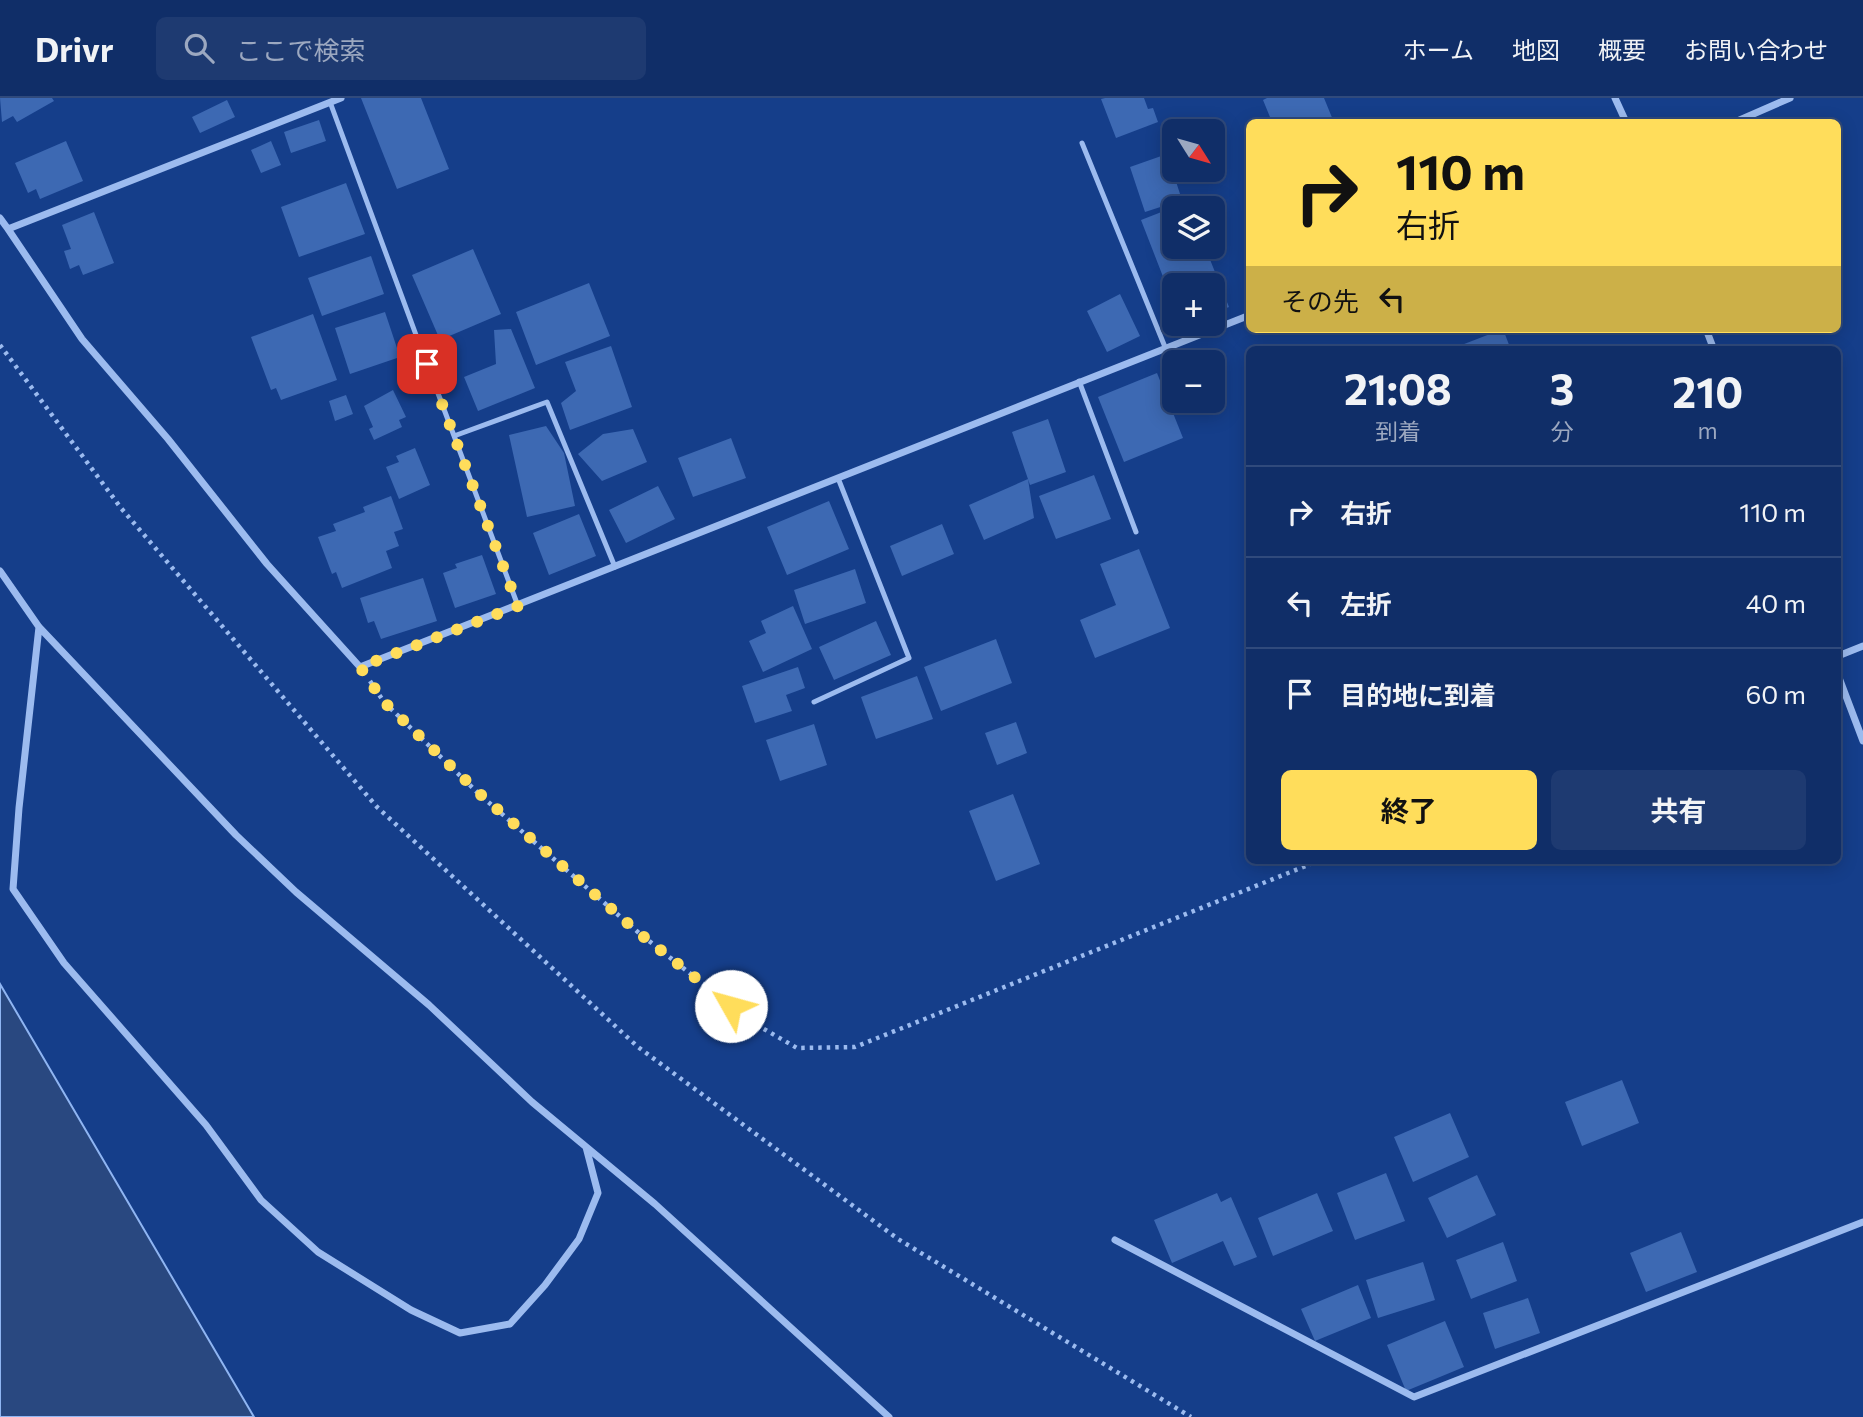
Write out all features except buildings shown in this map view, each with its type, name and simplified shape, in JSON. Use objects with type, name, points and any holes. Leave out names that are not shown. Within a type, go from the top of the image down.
[{"type":"street","points":[[8,229],[341,98]]},
{"type":"street","points":[[1615,98],[1625,119]]},
{"type":"street","points":[[1742,119],[1790,98]]},
{"type":"street","points":[[0,218],[82,339],[168,439],[267,564],[360,667],[1246,317]]},
{"type":"street","points":[[0,571],[39,627],[236,835],[296,892],[429,1005],[532,1102],[655,1204],[889,1417]]},
{"type":"street","points":[[39,627],[13,889],[64,963],[206,1125],[261,1200],[318,1252],[411,1310],[460,1333],[510,1324],[545,1285],[579,1239],[598,1193],[586,1147]]},
{"type":"street","points":[[1841,655],[1863,646]]},
{"type":"street","points":[[1841,683],[1863,741]]},
{"type":"street","points":[[1115,1240],[1414,1397],[1863,1222]]},
{"type":"lane","points":[[330,102],[419,343]]},
{"type":"lane","points":[[1082,143],[1166,347]]},
{"type":"lane","points":[[427,364],[518,606]]},
{"type":"lane","points":[[1079,382],[1136,532]]},
{"type":"lane","points":[[454,436],[547,402],[615,567]]},
{"type":"lane","points":[[814,702],[909,658],[838,478]]},
{"type":"path","points":[[0,345],[121,508],[377,807],[638,1047],[898,1239],[1191,1417]]},
{"type":"path","points":[[360,667],[384,702],[489,803],[639,933],[750,1021],[797,1048],[855,1047],[1311,864]]},
{"type":"water","points":[[0,984],[254,1417],[0,1417]]},
{"type":"route","points":[[427,364],[518,606],[360,667],[384,702],[480,794],[639,933],[731,1006]]}]
